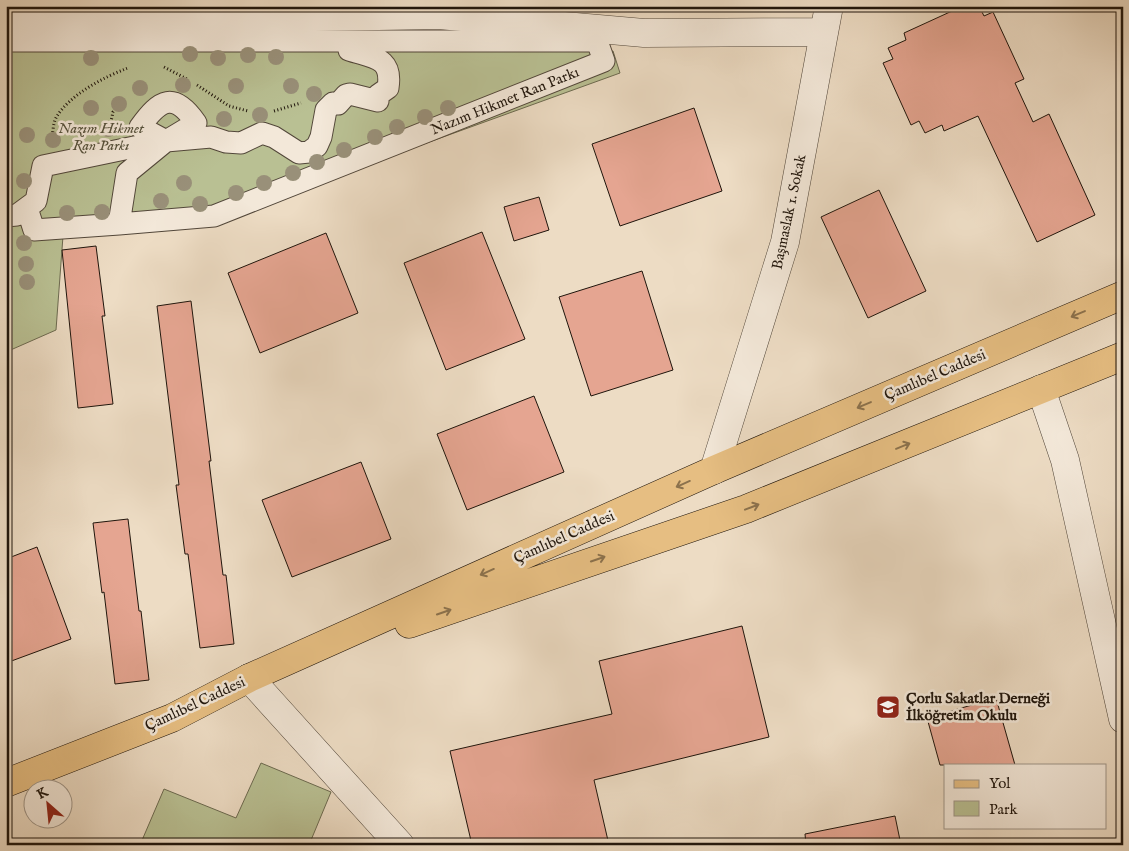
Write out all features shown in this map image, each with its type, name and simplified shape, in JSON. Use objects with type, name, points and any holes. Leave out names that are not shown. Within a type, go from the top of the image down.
[{"type":"main road","name":"Çamlıbel Caddesi","points":[[6,783],[172,718],[249,678],[714,470],[1123,295]]},
{"type":"main road","points":[[249,678],[746,509],[1123,356]]},
{"type":"street","points":[[6,22],[439,11],[644,33],[827,19]]},
{"type":"street","name":"Başmaslak 1. Sokak","points":[[714,470],[785,242],[827,19]]},
{"type":"street","name":"Nazım Hikmet Ran Parkı","points":[[6,41],[598,40],[604,62],[214,216],[34,230],[27,208]]},
{"type":"street","points":[[6,216],[17,215],[36,201],[43,166],[166,141],[211,137],[226,142],[241,143],[262,134],[274,137],[299,153],[309,152],[317,146],[321,137],[326,110],[333,103],[338,104],[346,95],[350,94],[378,101],[378,95],[388,88],[390,76],[386,67],[376,57],[350,50],[347,41]]},
{"type":"street","points":[[119,224],[127,173],[166,141]]},
{"type":"street","points":[[1041,389],[1066,460],[1123,719]]},
{"type":"street","points":[[249,678],[400,845]]},
{"type":"green space","name":"Nazım Hikmet Ran Parkı","points":[[72,41],[613,51],[620,73],[208,222],[63,236],[56,330],[6,352],[6,42]]},
{"type":"green space","points":[[261,763],[331,792],[309,845],[140,845],[164,789],[236,818]]},
{"type":"building","points":[[963,6],[979,6],[984,16],[993,12],[1024,79],[1015,83],[1033,122],[1049,114],[1095,215],[1037,242],[978,116],[944,131],[942,125],[925,133],[919,121],[911,125],[883,63],[893,59],[888,48],[906,40],[904,33]]},
{"type":"building","points":[[694,108],[722,191],[620,226],[592,144]]},
{"type":"building","points":[[879,190],[926,291],[868,318],[821,217]]},
{"type":"building","points":[[539,197],[549,230],[514,241],[504,207]]},
{"type":"building","points":[[482,232],[525,339],[446,370],[404,263]]},
{"type":"building","points":[[326,233],[358,313],[260,353],[228,273]]},
{"type":"building","points":[[96,246],[105,316],[102,316],[113,404],[78,408],[62,250]]},
{"type":"building","points":[[642,271],[673,370],[591,396],[559,297]]},
{"type":"building","points":[[191,301],[223,575],[226,575],[234,644],[200,648],[188,554],[185,554],[176,485],[179,485],[157,306]]},
{"type":"building","points":[[534,396],[564,472],[467,510],[437,434]]},
{"type":"building","points":[[361,462],[391,539],[292,577],[262,500]]},
{"type":"building","points":[[128,519],[149,680],[115,684],[104,592],[102,593],[93,523]]},
{"type":"building","points":[[37,547],[71,639],[6,663],[6,559]]},
{"type":"building","points":[[742,626],[769,737],[594,780],[609,845],[472,845],[450,751],[612,714],[599,661]]},
{"type":"building","points":[[996,698],[1015,764],[940,765],[927,718]]},
{"type":"building","points":[[895,816],[901,845],[806,845],[805,834]]},
{"type":"place","name":"Çorlu Sakatlar Derneği İlköğretim Okulu","points":[[888,707]]}]
